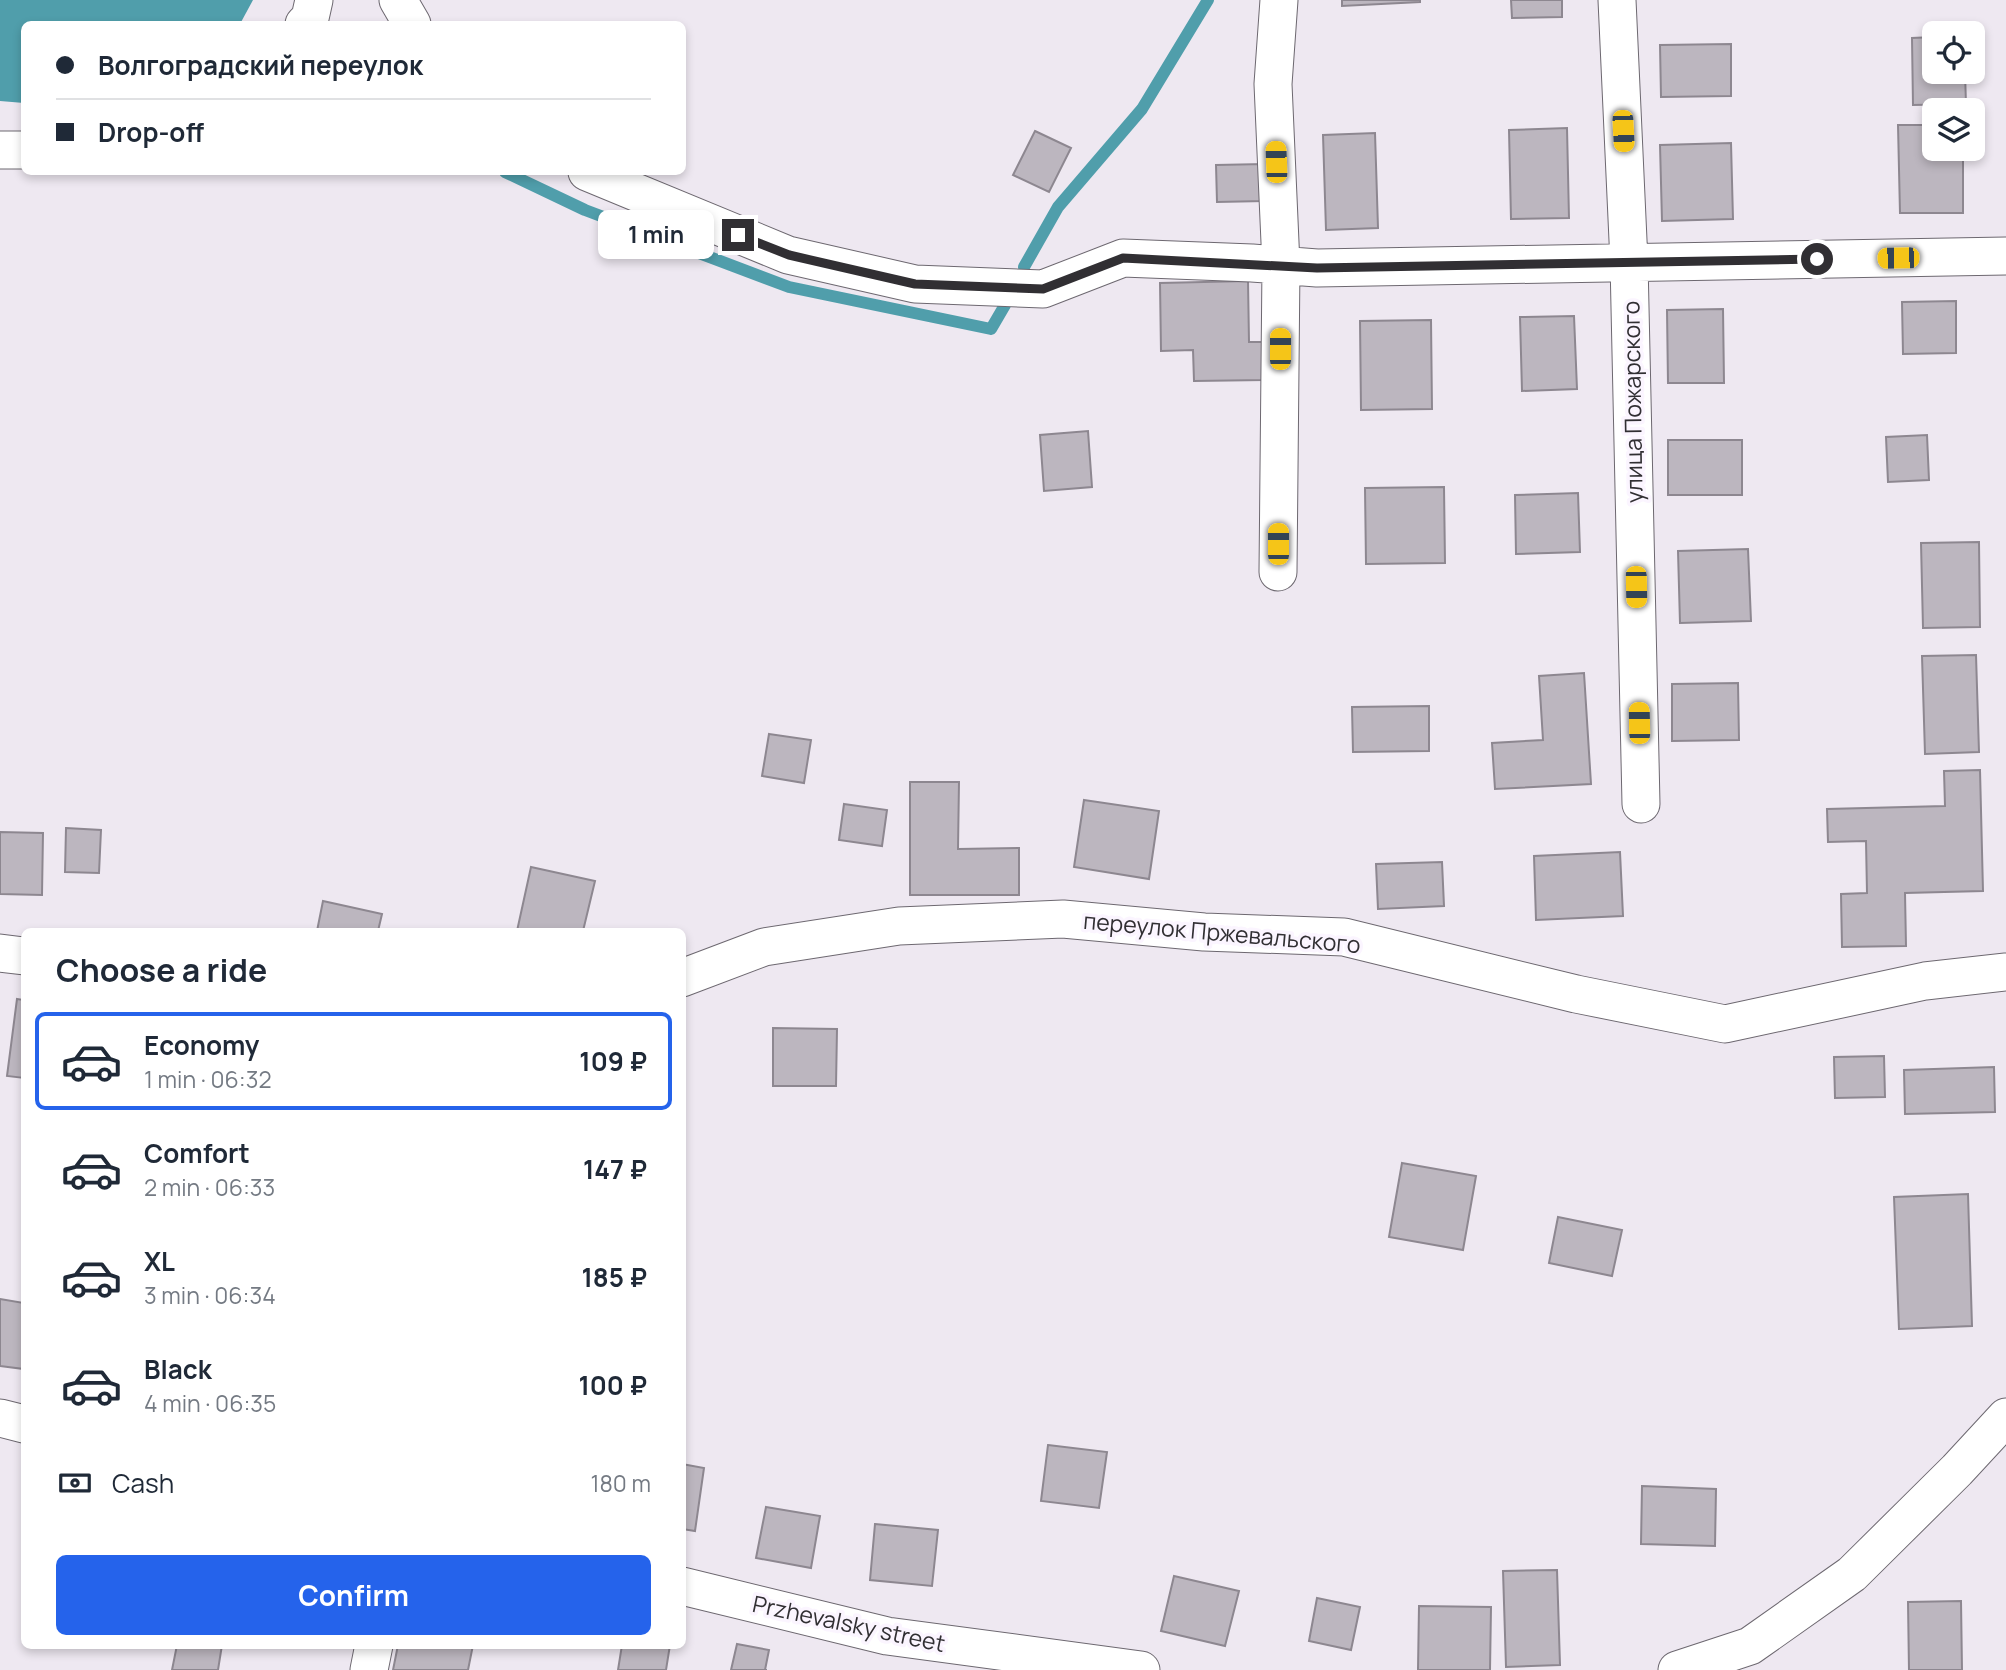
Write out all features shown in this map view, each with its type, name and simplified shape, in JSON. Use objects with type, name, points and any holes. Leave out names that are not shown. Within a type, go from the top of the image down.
[{"type":"street","points":[[307,21],[314,0]]},
{"type":"street","points":[[398,0],[410,21]]},
{"type":"street","points":[[1278,572],[1280,265],[1273,84],[1279,0]]},
{"type":"street","name":"улица Пожарского","points":[[1617,0],[1629,262],[1641,804]]},
{"type":"street","points":[[0,150],[21,150]]},
{"type":"street","points":[[594,175],[789,255],[915,284],[1043,289],[1123,258],[1317,268],[2006,256]]},
{"type":"street","name":"переулок Пржевальского","points":[[686,976],[764,947],[872,930],[899,926],[1063,919],[1204,932],[1344,937],[1576,994],[1725,1024],[1925,981],[2006,972]]},
{"type":"street","points":[[0,953],[21,956]]},
{"type":"street","points":[[1677,1670],[1750,1646],[1852,1574],[1957,1470],[2006,1417]]},
{"type":"street","points":[[0,1418],[21,1423]]},
{"type":"street","name":"Przhevalsky street","points":[[686,1587],[887,1636],[1142,1670]]},
{"type":"street","points":[[369,1670],[373,1649]]},
{"type":"water","points":[[0,0],[253,0],[242,21],[21,21],[21,103],[0,101]]},
{"type":"building","points":[[1342,0],[1420,0],[1420,2],[1342,6]]},
{"type":"building","points":[[1511,0],[1562,0],[1562,17],[1512,18]]},
{"type":"building","points":[[1912,38],[1922,38],[1922,84],[1965,84],[1966,98],[1922,98],[1922,105],[1913,105]]},
{"type":"building","points":[[1731,44],[1731,96],[1661,97],[1660,45]]},
{"type":"building","points":[[1898,125],[1922,125],[1922,161],[1963,161],[1963,213],[1900,213]]},
{"type":"building","points":[[1567,128],[1569,218],[1511,219],[1509,130]]},
{"type":"building","points":[[1035,131],[1071,148],[1049,192],[1013,175]]},
{"type":"building","points":[[1375,133],[1378,228],[1326,230],[1323,135]]},
{"type":"building","points":[[1731,143],[1733,219],[1662,221],[1660,145]]},
{"type":"building","points":[[1264,164],[1264,201],[1217,202],[1216,165]]},
{"type":"building","points":[[1248,281],[1249,342],[1263,342],[1264,380],[1194,381],[1193,350],[1161,351],[1160,283]]},
{"type":"building","points":[[1956,301],[1956,353],[1903,354],[1902,302]]},
{"type":"building","points":[[1723,309],[1724,383],[1668,383],[1667,310]]},
{"type":"building","points":[[1574,316],[1577,389],[1522,391],[1520,317]]},
{"type":"building","points":[[1431,320],[1432,409],[1361,410],[1360,321]]},
{"type":"building","points":[[1088,431],[1092,487],[1044,491],[1040,435]]},
{"type":"building","points":[[1927,435],[1929,480],[1888,482],[1886,437]]},
{"type":"building","points":[[1668,440],[1742,440],[1742,495],[1668,495]]},
{"type":"building","points":[[1444,487],[1445,563],[1366,564],[1365,488]]},
{"type":"building","points":[[1578,493],[1580,552],[1516,554],[1515,495]]},
{"type":"building","points":[[1979,542],[1980,627],[1923,628],[1921,543]]},
{"type":"building","points":[[1748,549],[1751,621],[1680,623],[1678,551]]},
{"type":"building","points":[[1976,655],[1979,752],[1925,754],[1922,656]]},
{"type":"building","points":[[1584,673],[1591,784],[1495,789],[1492,743],[1543,740],[1539,676]]},
{"type":"building","points":[[1738,683],[1739,740],[1672,741],[1672,684]]},
{"type":"building","points":[[1429,706],[1429,751],[1353,752],[1352,707]]},
{"type":"building","points":[[769,734],[811,740],[804,783],[762,776]]},
{"type":"building","points":[[1980,770],[1983,891],[1905,893],[1906,946],[1842,947],[1841,894],[1867,893],[1866,841],[1828,842],[1827,809],[1945,806],[1944,771]]},
{"type":"building","points":[[910,782],[959,782],[958,849],[1019,848],[1019,895],[910,895]]},
{"type":"building","points":[[1084,800],[1159,811],[1149,879],[1074,867]]},
{"type":"building","points":[[844,804],[887,810],[882,846],[839,840]]},
{"type":"building","points":[[66,828],[101,830],[99,873],[65,872]]},
{"type":"building","points":[[0,832],[43,833],[42,895],[0,894]]},
{"type":"building","points":[[1620,852],[1623,916],[1536,920],[1534,856]]},
{"type":"building","points":[[1442,862],[1444,906],[1378,909],[1376,864]]},
{"type":"building","points":[[531,867],[595,881],[584,928],[518,928]]},
{"type":"building","points":[[323,901],[382,914],[379,928],[318,928]]},
{"type":"building","points":[[17,999],[21,1000],[21,1078],[7,1076]]},
{"type":"building","points":[[773,1028],[837,1029],[836,1086],[773,1086]]},
{"type":"building","points":[[1884,1056],[1885,1097],[1835,1098],[1834,1057]]},
{"type":"building","points":[[1994,1067],[1995,1112],[1905,1114],[1904,1070]]},
{"type":"building","points":[[1402,1163],[1476,1176],[1463,1250],[1389,1237]]},
{"type":"building","points":[[1968,1194],[1972,1326],[1899,1329],[1894,1197]]},
{"type":"building","points":[[1558,1217],[1622,1230],[1612,1276],[1549,1263]]},
{"type":"building","points":[[0,1299],[21,1302],[21,1369],[0,1366]]},
{"type":"building","points":[[1048,1445],[1107,1452],[1099,1508],[1041,1501]]},
{"type":"building","points":[[686,1465],[704,1468],[695,1531],[686,1530]]},
{"type":"building","points":[[1642,1486],[1716,1489],[1715,1546],[1641,1544]]},
{"type":"building","points":[[766,1507],[820,1516],[811,1568],[756,1558]]},
{"type":"building","points":[[875,1524],[938,1530],[932,1586],[870,1580]]},
{"type":"building","points":[[1557,1570],[1560,1665],[1506,1667],[1503,1571]]},
{"type":"building","points":[[1174,1576],[1239,1591],[1225,1646],[1161,1631]]},
{"type":"building","points":[[1317,1598],[1360,1607],[1351,1650],[1309,1641]]},
{"type":"building","points":[[1961,1601],[1962,1670],[1909,1670],[1908,1602]]},
{"type":"building","points":[[1419,1606],[1491,1607],[1490,1670],[1418,1670]]},
{"type":"building","points":[[737,1644],[769,1650],[765,1670],[731,1670]]},
{"type":"building","points":[[176,1649],[221,1649],[218,1670],[172,1670]]},
{"type":"building","points":[[397,1649],[472,1649],[468,1670],[393,1670]]},
{"type":"building","points":[[621,1649],[669,1649],[666,1670],[618,1670]]},
{"type":"waterway","points":[[1024,267],[1058,207],[1142,109],[1208,0]]},
{"type":"waterway","points":[[511,175],[585,210],[789,287],[991,329],[1005,305]]},
{"type":"route","points":[[738,235],[789,255],[915,284],[1043,289],[1123,258],[1317,268],[1817,259]]}]
